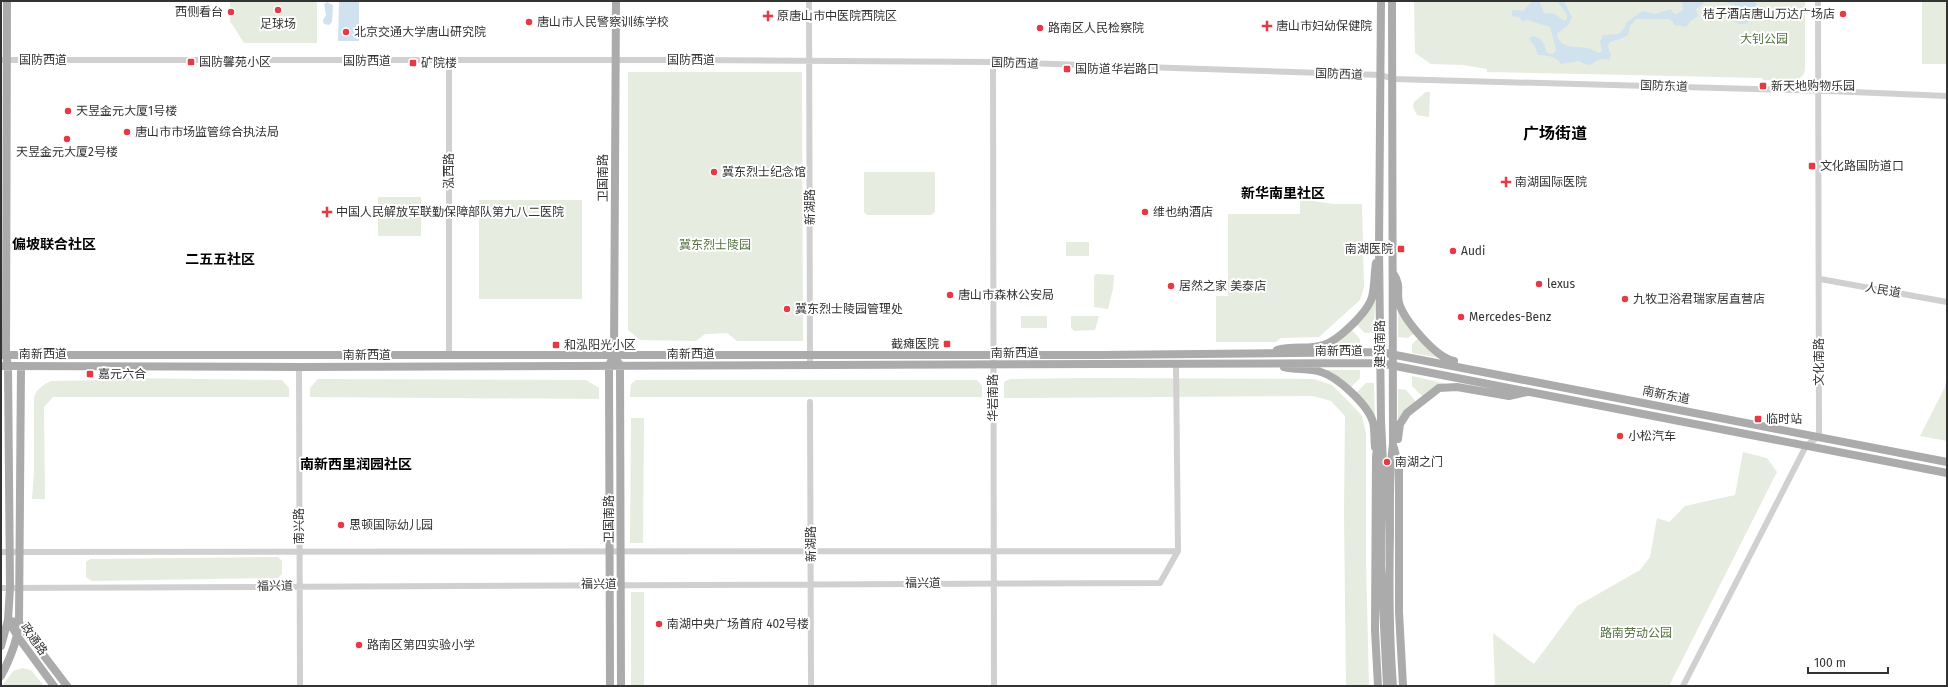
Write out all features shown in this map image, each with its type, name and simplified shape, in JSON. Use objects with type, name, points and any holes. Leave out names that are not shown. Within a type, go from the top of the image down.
[{"type":"main road","points":[[1,646],[8,620],[5,588],[10,552],[4,355],[4,60],[7,1]]},
{"type":"main road","name":"卫国南路","points":[[610,686],[609,366],[614,354],[616,1]]},
{"type":"main road","name":"建设南路","points":[[1381,1],[1379,247],[1380,363],[1381,421],[1384,463],[1382,565],[1383,619],[1387,686]]},
{"type":"main road","name":"建设南路","points":[[1392,1],[1393,444],[1391,463],[1389,566],[1393,686]]},
{"type":"main road","points":[[1266,353],[1288,347],[1322,346],[1338,337],[1364,311],[1371,301],[1379,247]]},
{"type":"main road","points":[[1393,273],[1399,282],[1399,302],[1402,310],[1436,353],[1448,360],[1468,364],[1493,372]]},
{"type":"main road","name":"南新西道","points":[[4,355],[1380,352]]},
{"type":"main road","name":"南新东道","points":[[1380,352],[1493,372],[1947,462]]},
{"type":"main road","name":"卫国南路","points":[[614,354],[620,366],[622,686]]},
{"type":"main road","points":[[1,676],[10,659],[18,637],[20,623],[21,366],[4,355]]},
{"type":"main road","name":"南新西道","points":[[5,366],[299,367],[1380,363]]},
{"type":"main road","name":"南新东道","points":[[1380,363],[1947,473]]},
{"type":"main road","points":[[1270,364],[1292,369],[1320,371],[1338,380],[1364,406],[1373,422],[1376,457],[1375,630],[1378,686]]},
{"type":"main road","points":[[1403,686],[1399,612],[1398,432],[1400,424],[1407,413],[1434,391],[1447,386],[1457,386],[1509,396],[1530,391]]},
{"type":"main road","points":[[1376,457],[1381,421]]},
{"type":"main road","points":[[1393,444],[1399,468]]},
{"type":"main road","name":"政通路","points":[[8,620],[20,623],[67,686]]},
{"type":"main road","name":"政通路","points":[[8,620],[18,637],[54,686]]},
{"type":"street","name":"新湖路","points":[[809,1],[810,365]]},
{"type":"street","name":"文化南路","points":[[1818,1],[1820,91],[1819,436]]},
{"type":"street","name":"国防西道","points":[[4,60],[615,60],[993,62],[1381,75]]},
{"type":"street","name":"泓西路","points":[[449,61],[449,354]]},
{"type":"street","name":"华岩南路","points":[[993,62],[994,686]]},
{"type":"street","name":"国防东道","points":[[1381,75],[1393,79],[1947,96]]},
{"type":"street","name":"人民道","points":[[1820,279],[1947,302]]},
{"type":"street","name":"福兴道","points":[[5,588],[610,584],[1160,583],[1178,551],[1176,364]]},
{"type":"street","name":"南兴路","points":[[299,367],[300,686]]},
{"type":"street","name":"新湖路","points":[[810,402],[811,686]]},
{"type":"street","points":[[1683,686],[1806,446],[1819,436]]},
{"type":"street","points":[[1,552],[621,552],[811,550],[1178,551]]},
{"type":"green space","points":[[230,1],[317,1],[317,43],[244,43],[230,21]]},
{"type":"green space","name":"大钊公园","points":[[1414,1],[1805,1],[1805,69],[1804,74],[1797,81],[1763,80],[1762,78],[1487,72],[1487,69],[1463,65],[1431,64],[1415,53]]},
{"type":"green space","points":[[1922,1],[1947,1],[1947,64],[1922,64]]},
{"type":"green space","name":"冀东烈士陵园","points":[[628,72],[802,72],[803,341],[737,341],[727,333],[705,334],[696,341],[640,340],[628,330]]},
{"type":"green space","points":[[1426,92],[1430,92],[1429,117],[1417,115],[1413,107],[1414,102]]},
{"type":"green space","points":[[864,172],[935,172],[935,212],[931,215],[867,215],[864,212]]},
{"type":"green space","points":[[378,197],[421,197],[421,236],[378,236]]},
{"type":"green space","points":[[1300,199],[1333,204],[1362,204],[1364,287],[1360,300],[1319,337],[1281,338],[1276,342],[1216,342],[1216,296],[1228,296],[1228,214],[1300,214]]},
{"type":"green space","points":[[479,200],[582,200],[582,299],[479,299]]},
{"type":"green space","points":[[1066,242],[1089,242],[1089,256],[1066,256]]},
{"type":"green space","points":[[1096,274],[1114,275],[1113,289],[1108,309],[1094,307],[1094,276]]},
{"type":"green space","points":[[1375,299],[1374,333],[1365,333],[1355,323]]},
{"type":"green space","points":[[1398,306],[1416,332],[1408,338],[1398,337]]},
{"type":"green space","points":[[1021,316],[1047,316],[1047,328],[1021,328]]},
{"type":"green space","points":[[1071,316],[1099,316],[1095,330],[1074,331],[1071,328]]},
{"type":"green space","points":[[1350,328],[1360,339],[1360,347],[1325,348]]},
{"type":"green space","points":[[1420,337],[1439,358],[1412,353],[1412,344]]},
{"type":"green space","points":[[1322,370],[1360,370],[1360,378],[1349,389]]},
{"type":"green space","points":[[1947,372],[1947,441],[1920,436],[1945,387]]},
{"type":"green space","points":[[1412,376],[1447,384],[1423,397],[1412,386]]},
{"type":"green space","points":[[125,378],[282,380],[289,388],[289,397],[53,397],[44,407],[45,499],[32,499],[34,472],[34,398],[38,390],[51,381],[107,380]]},
{"type":"green space","points":[[318,379],[586,380],[599,388],[599,399],[310,397],[310,388]]},
{"type":"green space","points":[[1010,379],[1314,379],[1332,385],[1354,407],[1362,416],[1366,434],[1366,559],[1369,686],[1346,686],[1344,513],[1345,416],[1331,401],[1313,396],[1004,398],[1004,382]]},
{"type":"green space","points":[[636,380],[977,380],[982,386],[982,397],[630,397],[631,384]]},
{"type":"green space","points":[[1366,383],[1374,383],[1375,422],[1355,394]]},
{"type":"green space","points":[[1398,389],[1406,390],[1417,403],[1398,426]]},
{"type":"green space","points":[[631,418],[644,418],[643,543],[630,543]]},
{"type":"green space","name":"路南劳动公园","points":[[1743,452],[1767,458],[1777,472],[1669,686],[1495,686],[1493,633],[1534,664],[1577,606],[1640,570],[1650,557],[1657,518],[1669,522],[1685,506],[1735,495]]},
{"type":"green space","points":[[278,557],[282,561],[282,574],[278,578],[92,581],[86,577],[86,562],[90,559]]},
{"type":"green space","points":[[631,592],[644,592],[644,686],[631,686]]},
{"type":"green space","points":[[23,668],[31,670],[44,686],[2,686],[13,671]]},
{"type":"water","points":[[339,1],[359,1],[359,41],[338,41]]},
{"type":"water","points":[[1532,1],[1539,1],[1544,13],[1555,14],[1564,21],[1567,19],[1567,15],[1557,1],[1564,1],[1572,17],[1568,25],[1557,34],[1558,39],[1569,46],[1587,48],[1599,53],[1602,51],[1600,42],[1603,35],[1619,34],[1625,27],[1626,23],[1642,11],[1655,14],[1671,9],[1673,13],[1676,14],[1683,10],[1682,1],[1706,1],[1696,9],[1698,16],[1686,27],[1674,25],[1669,19],[1636,19],[1630,26],[1628,35],[1609,43],[1608,47],[1611,55],[1609,60],[1603,59],[1588,65],[1579,61],[1561,64],[1554,58],[1538,55],[1534,45],[1529,39],[1532,36],[1541,40],[1547,53],[1552,54],[1556,51],[1550,27],[1527,20],[1523,22],[1519,17],[1512,16],[1512,10],[1523,11]]},
{"type":"water","points":[[1721,1],[1754,1],[1758,6],[1758,12],[1749,17],[1749,22],[1739,24],[1733,20],[1731,15],[1736,8],[1735,5]]},
{"type":"water","points":[[327,2],[333,5],[332,22],[329,25],[324,24],[323,20],[326,15],[324,4]]},
{"type":"place","name":"足球场","points":[[278,10]]},
{"type":"place","name":"西侧看台","points":[[231,12]]},
{"type":"place","name":"桔子酒店唐山万达广场店","points":[[1843,14]]},
{"type":"place","name":"原唐山市中医院西院区","points":[[768,16]]},
{"type":"place","name":"唐山市人民警察训练学校","points":[[529,22]]},
{"type":"place","name":"唐山市妇幼保健院","points":[[1267,26]]},
{"type":"place","name":"路南区人民检察院","points":[[1040,28]]},
{"type":"place","name":"北京交通大学唐山研究院","points":[[346,32]]},
{"type":"place","name":"国防馨苑小区","points":[[191,62]]},
{"type":"place","name":"矿院楼","points":[[413,63]]},
{"type":"place","name":"国防道华岩路口","points":[[1067,69]]},
{"type":"place","name":"新天地购物乐园","points":[[1763,86]]},
{"type":"place","name":"天昱金元大厦1号楼","points":[[68,111]]},
{"type":"place","name":"唐山市市场监管综合执法局","points":[[127,132]]},
{"type":"place","name":"天昱金元大厦2号楼","points":[[67,139]]},
{"type":"place","name":"文化路国防道口","points":[[1812,166]]},
{"type":"place","name":"冀东烈士纪念馆","points":[[714,172]]},
{"type":"place","name":"南湖国际医院","points":[[1506,182]]},
{"type":"place","name":"中国人民解放军联勤保障部队第九八二医院","points":[[327,212]]},
{"type":"place","name":"维也纳酒店","points":[[1145,212]]},
{"type":"place","name":"南湖医院","points":[[1401,249]]},
{"type":"place","name":"Audi","points":[[1453,251]]},
{"type":"place","name":"lexus","points":[[1539,284]]},
{"type":"place","name":"居然之家 美泰店","points":[[1171,286]]},
{"type":"place","name":"唐山市森林公安局","points":[[950,295]]},
{"type":"place","name":"九牧卫浴君瑞家居直营店","points":[[1625,299]]},
{"type":"place","name":"冀东烈士陵园管理处","points":[[787,309]]},
{"type":"place","name":"Mercedes-Benz","points":[[1461,317]]},
{"type":"place","name":"截瘫医院","points":[[947,344]]},
{"type":"place","name":"和泓阳光小区","points":[[556,345]]},
{"type":"place","name":"嘉元六合","points":[[90,374]]},
{"type":"place","name":"临时站","points":[[1758,419]]},
{"type":"place","name":"小松汽车","points":[[1620,436]]},
{"type":"place","name":"南湖之门","points":[[1387,462]]},
{"type":"place","name":"思顿国际幼儿园","points":[[341,525]]},
{"type":"place","name":"南湖中央广场首府 402号楼","points":[[659,624]]},
{"type":"place","name":"路南区第四实验小学","points":[[359,645]]},
{"type":"district","name":"广场街道","points":[[1555,133]]},
{"type":"district","name":"新华南里社区","points":[[1283,193]]},
{"type":"district","name":"偏坡联合社区","points":[[54,244]]},
{"type":"district","name":"二五五社区","points":[[220,259]]},
{"type":"district","name":"南新西里润园社区","points":[[356,464]]}]
